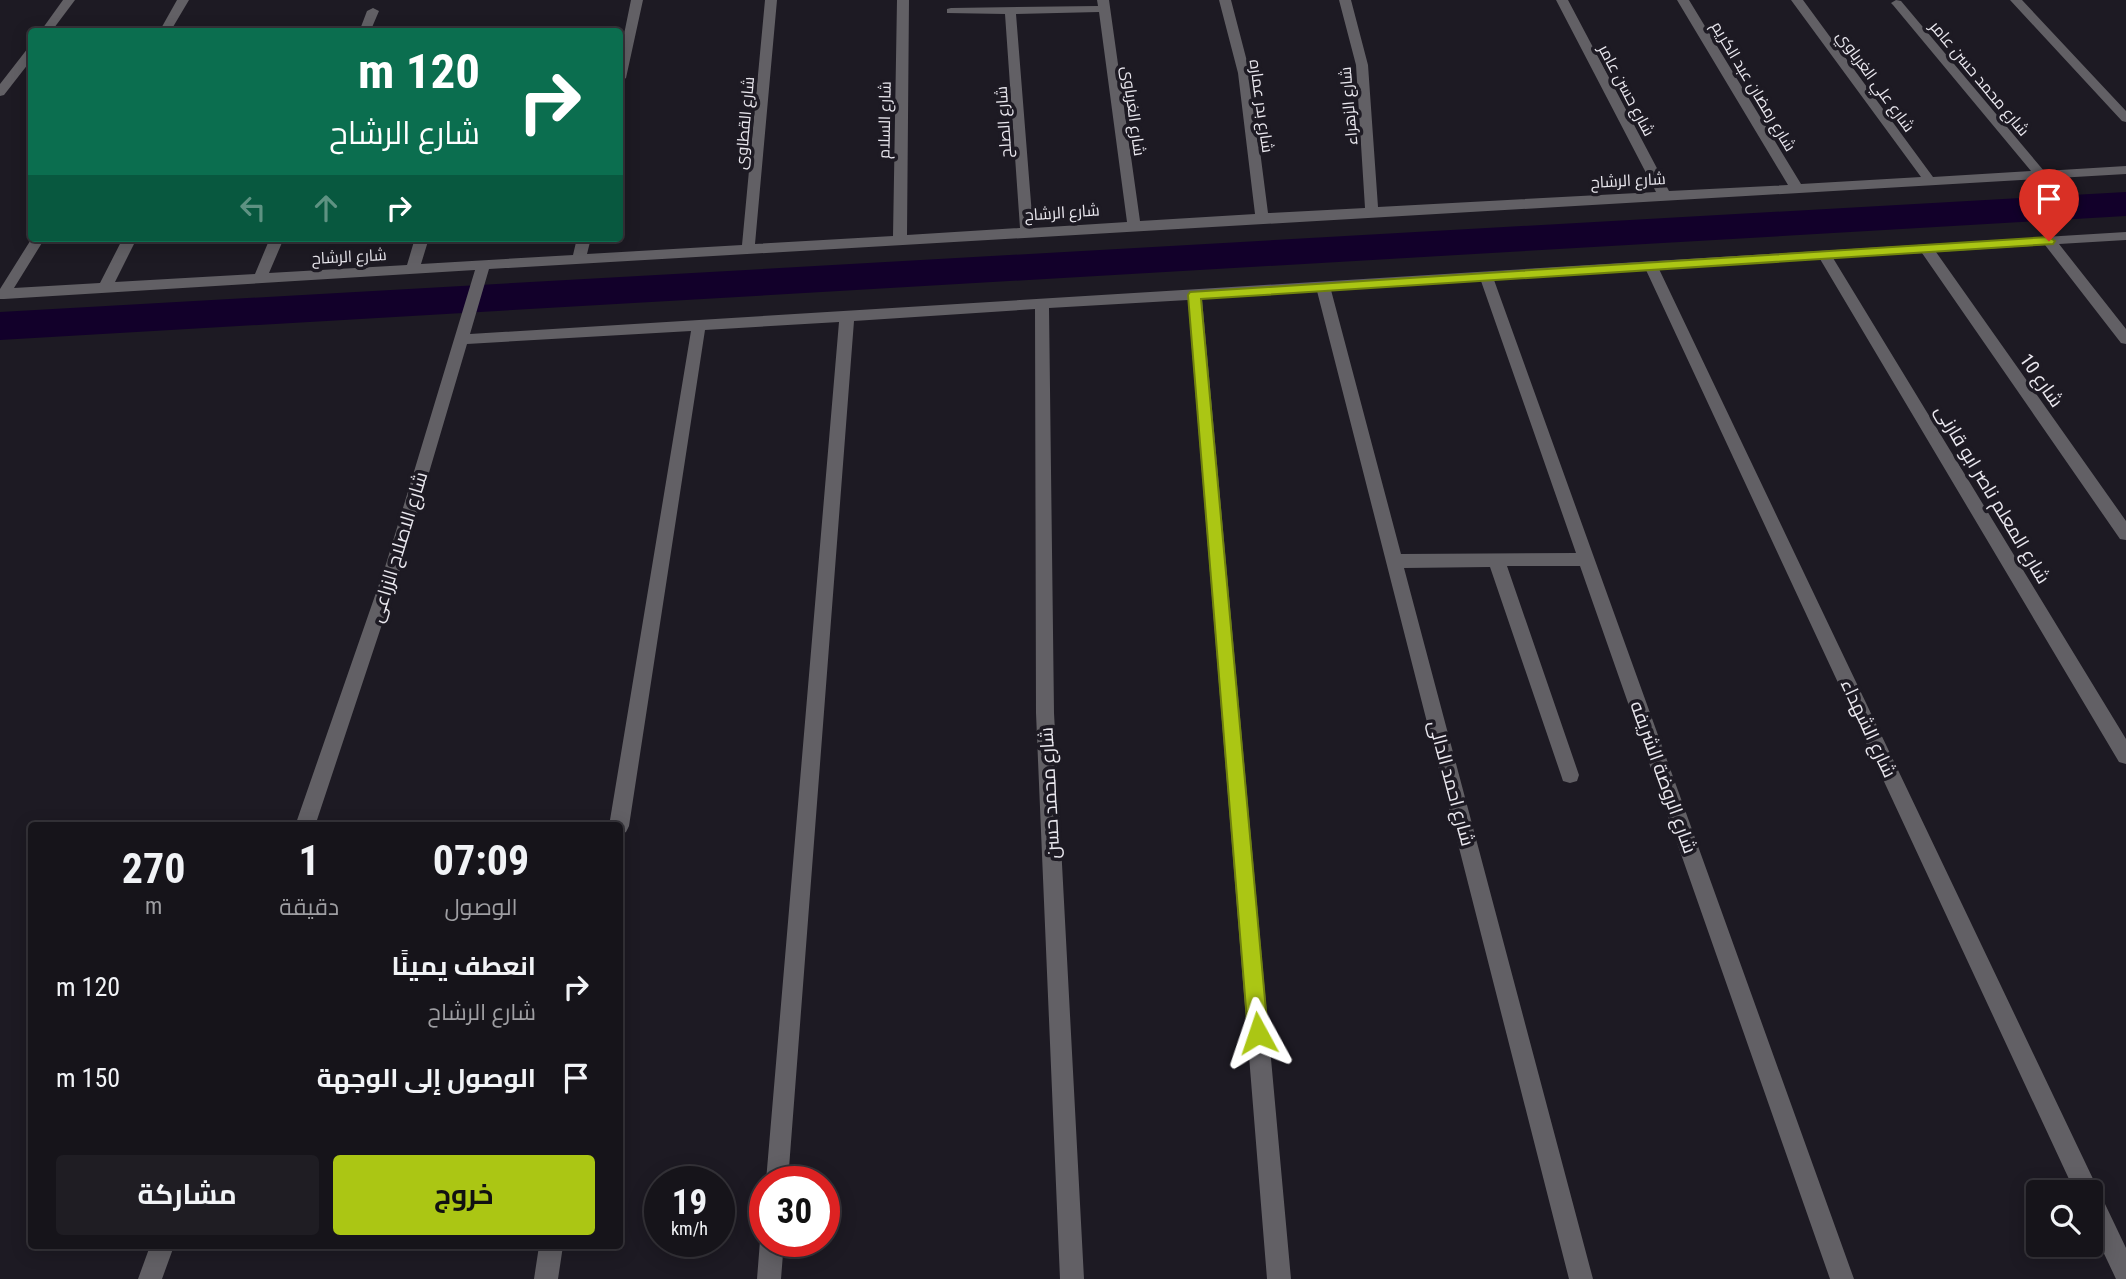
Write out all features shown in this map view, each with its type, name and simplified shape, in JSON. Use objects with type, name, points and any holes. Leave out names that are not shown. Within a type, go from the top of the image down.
[{"type":"street","points":[[48,28],[69,0]]},
{"type":"street","points":[[166,28],[183,0]]},
{"type":"street","points":[[623,64],[637,0]]},
{"type":"street","name":"شارع القطاوى","points":[[748,249],[771,0]]},
{"type":"street","name":"شارع السلام","points":[[900,240],[903,0]]},
{"type":"street","name":"شارع بدر عماره","points":[[1225,0],[1244,73],[1262,218]]},
{"type":"street","name":"شارع الزهراء","points":[[1345,0],[1362,65],[1372,211]]},
{"type":"street","name":"شارع حسن عامر","points":[[1562,0],[1664,195]]},
{"type":"street","name":"شارع رمضان عبد الكريم","points":[[1683,0],[1797,188]]},
{"type":"street","name":"شارع علي الغرباوي","points":[[1797,0],[1929,180]]},
{"type":"street","points":[[2016,0],[2126,118]]},
{"type":"street","name":"شارع محمد حسن عامر","points":[[1897,3],[2040,174]]},
{"type":"street","points":[[951,11],[1103,5]]},
{"type":"street","name":"شارع الغرباوى","points":[[1103,5],[1134,225]]},
{"type":"street","name":"شارع الصلح","points":[[1010,10],[1027,232]]},
{"type":"street","points":[[366,28],[373,11]]},
{"type":"street","points":[[0,92],[28,55]]},
{"type":"street","name":"شارع الرشاح","points":[[2,294],[1372,211],[2126,170]]},
{"type":"street","points":[[461,338],[1041,306],[1824,253],[2126,236]]},
{"type":"street","points":[[2049,241],[2126,338]]},
{"type":"street","points":[[2,294],[35,242]]},
{"type":"street","points":[[105,288],[128,242]]},
{"type":"street","points":[[260,278],[275,242]]},
{"type":"street","points":[[412,270],[421,242]]},
{"type":"street","points":[[579,260],[583,242]]},
{"type":"street","name":"شارع 10","points":[[1926,248],[2126,534]]},
{"type":"street","name":"شارع المعلم ناصر ابو قارنى","points":[[1824,253],[2126,755]]},
{"type":"street","name":"شارع الاصلاح الزراعى","points":[[306,822],[394,564],[483,265]]},
{"type":"street","name":"شارع الشهداء","points":[[1650,265],[2081,1180]]},
{"type":"street","name":"شارع الروضة الشريفه","points":[[1486,276],[1842,1279]]},
{"type":"street","name":"شارع احمد الدالى","points":[[1323,287],[1581,1279]]},
{"type":"street","points":[[1195,295],[1279,1279]]},
{"type":"street","name":"شارع محمد حسن","points":[[1041,306],[1045,713],[1072,1279]]},
{"type":"street","points":[[778,1166],[847,317]]},
{"type":"street","points":[[620,822],[699,325]]},
{"type":"street","points":[[1395,561],[1587,559]]},
{"type":"street","points":[[1496,561],[1570,775]]},
{"type":"street","points":[[2103,1225],[2126,1274]]},
{"type":"street","points":[[150,1279],[161,1249]]},
{"type":"street","points":[[546,1279],[551,1249]]},
{"type":"street","points":[[769,1279],[771,1257]]},
{"type":"waterway","points":[[0,326],[2126,204]]},
{"type":"route","points":[[1258,1033],[1195,295],[2049,241]]}]
